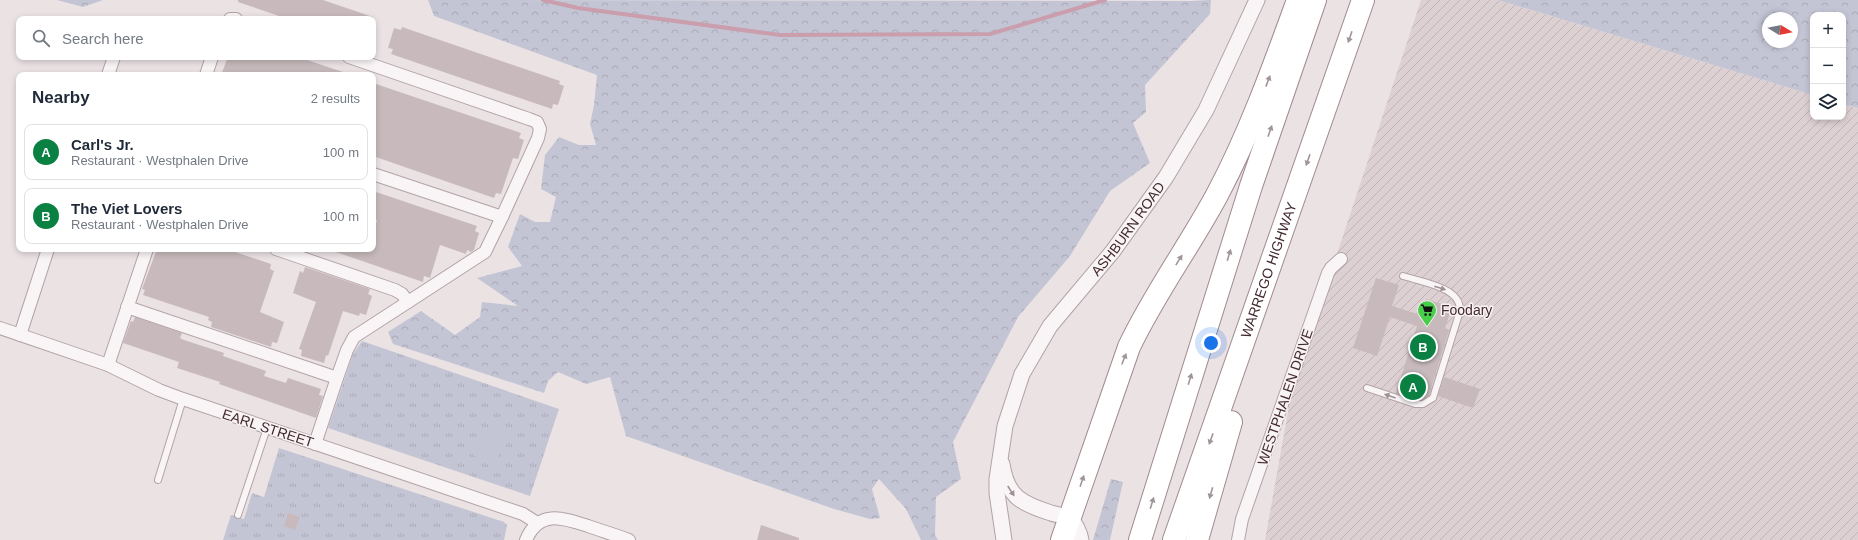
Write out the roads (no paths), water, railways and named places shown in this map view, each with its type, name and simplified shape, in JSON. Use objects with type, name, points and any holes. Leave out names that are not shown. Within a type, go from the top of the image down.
[{"type":"highway","points":[[1062,540],[1129,347],[1144,317],[1193,238],[1233,162],[1258,108],[1298,0]]},
{"type":"highway","points":[[1140,540],[1251,186],[1315,0]]},
{"type":"highway","name":"WARREGO HIGHWAY","points":[[1174,540],[1233,376],[1363,0]]},
{"type":"highway","points":[[1197,540],[1237,402],[1233,376]]},
{"type":"street","name":"ASHBURN ROAD","points":[[1004,540],[997,493],[1001,454],[1009,409],[1019,380],[1029,360],[1050,326],[1113,251],[1166,176],[1206,110],[1257,0]]},
{"type":"street","points":[[109,72],[113,60]]},
{"type":"street","points":[[207,72],[211,60]]},
{"type":"street","points":[[315,444],[346,350],[354,337],[485,252],[539,135],[540,129],[537,122],[358,60]]},
{"type":"street","points":[[376,175],[502,217]]},
{"type":"street","points":[[20,335],[47,252]]},
{"type":"street","points":[[108,365],[146,252]]},
{"type":"street","points":[[285,252],[396,290],[402,294],[408,302]]},
{"type":"street","name":"WESTPHALEN DRIVE","points":[[1238,540],[1242,519],[1328,273],[1341,258]]},
{"type":"street","points":[[127,306],[337,378]]},
{"type":"street","name":"EARL STREET","points":[[0,328],[108,365],[183,399],[523,514],[537,523]]},
{"type":"street","name":"ASHBURN ROAD","points":[[1001,454],[1005,479],[1015,496],[1025,504],[1069,518]]},
{"type":"street","points":[[526,540],[532,528],[537,523],[549,518],[562,518],[629,540]]},
{"type":"street","points":[[1069,518],[1078,531],[1081,540]]},
{"type":"lane","points":[[1368,388],[1415,404],[1423,404],[1433,398],[1461,308],[1459,301],[1450,291],[1403,276]]},
{"type":"lane","points":[[158,480],[183,399]]},
{"type":"lane","points":[[238,515],[267,428]]},
{"type":"waterway","points":[[543,0],[578,8],[780,35],[990,34],[1105,0]]},
{"type":"place","name":"Foodary","points":[[1427,327]]},
{"type":"place","name":"The Viet Lovers","points":[[1423,347]]},
{"type":"place","name":"Carl's Jr.","points":[[1413,387]]}]
